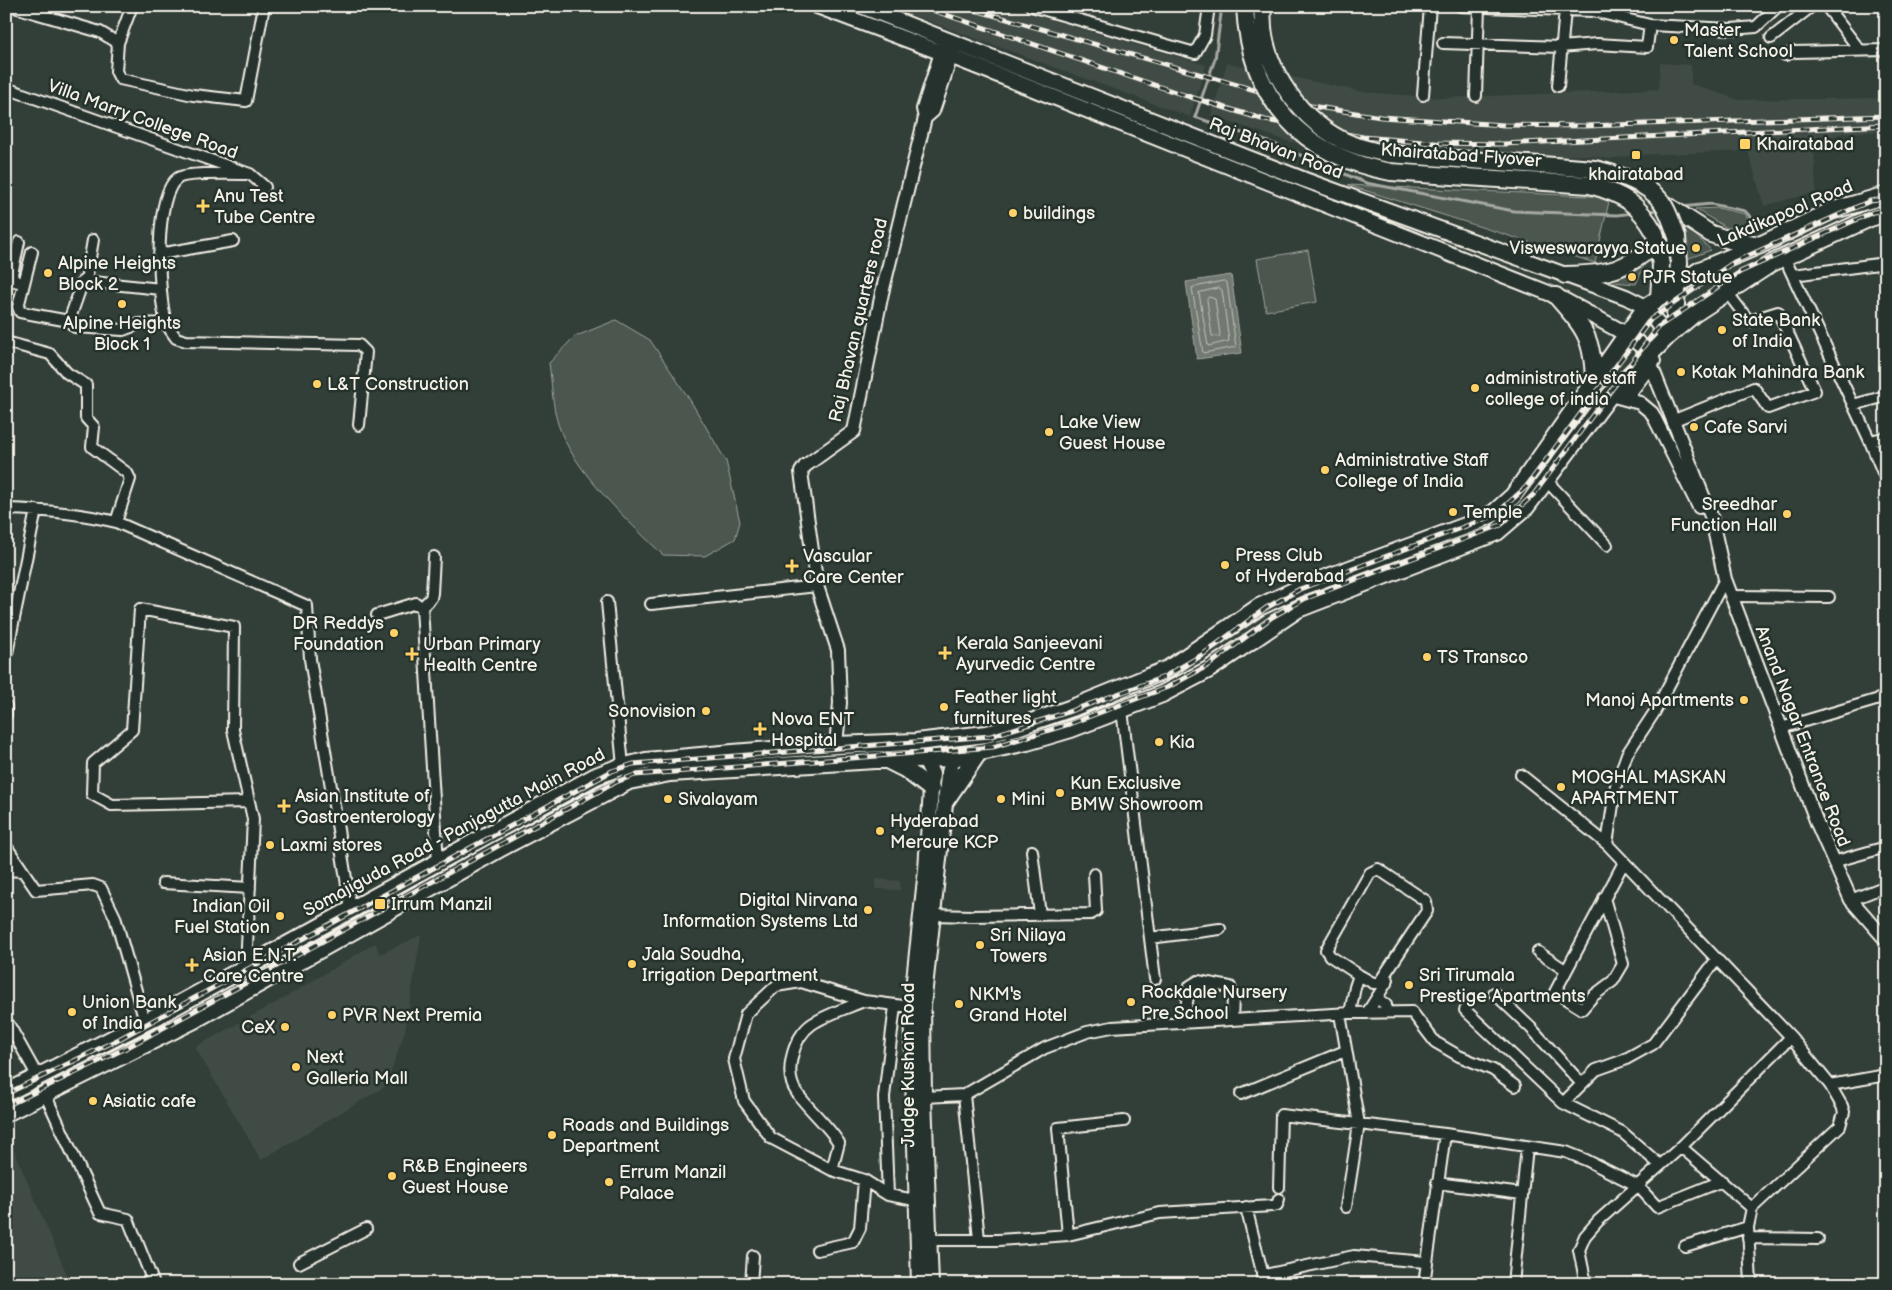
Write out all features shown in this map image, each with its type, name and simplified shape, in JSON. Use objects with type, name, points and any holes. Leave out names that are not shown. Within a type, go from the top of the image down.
[{"type":"main road","name":"Raj Bhavan Road","points":[[816,6],[946,54],[1556,296],[1626,334],[1651,359]]},
{"type":"main road","name":"Raj Bhavan Road","points":[[861,6],[1305,180],[1626,297],[1652,303],[1670,334]]},
{"type":"main road","name":"Khairatabad Flyover","points":[[1245,6],[1246,29],[1253,61],[1264,86],[1281,113],[1300,132],[1320,147],[1363,167],[1392,172],[1590,185],[1616,192],[1632,202],[1657,238]]},
{"type":"main road","name":"Khairatabad Flyover","points":[[1263,6],[1261,25],[1275,73],[1302,111],[1341,140],[1371,151],[1389,154],[1595,169],[1626,177],[1644,187],[1662,202],[1677,238],[1680,263],[1670,334]]},
{"type":"main road","name":"Lakdikapool Road","points":[[1678,285],[1700,270],[1760,245],[1831,211],[1886,195]]},
{"type":"main road","points":[[1662,202],[1711,234],[1730,240],[1760,245]]},
{"type":"main road","points":[[1670,334],[1721,295],[1784,258],[1870,218],[1886,214]]},
{"type":"main road","points":[[1565,274],[1598,274],[1619,269],[1657,238]]},
{"type":"main road","points":[[1652,303],[1661,280],[1657,238]]},
{"type":"main road","name":"Somajiguda Road - Panjagutta Main Road","points":[[6,1093],[145,1022],[596,776],[623,766],[671,758],[836,745],[916,742],[986,734],[1017,726],[1072,708],[1168,669],[1259,607],[1304,586],[1476,522],[1494,513],[1513,496],[1626,334],[1652,303],[1678,285]]},
{"type":"main road","points":[[1556,296],[1583,326],[1594,356],[1594,381]]},
{"type":"main road","name":"Somajiguda Road - Panjagutta Main Road","points":[[6,1112],[194,1020],[327,943],[629,781],[646,776],[886,760],[953,758],[1028,742],[1122,710],[1162,694],[1208,670],[1298,609],[1497,532],[1526,507],[1546,480],[1651,359],[1670,334]]},
{"type":"main road","points":[[1149,677],[1162,694]]},
{"type":"main road","points":[[946,800],[979,752]]},
{"type":"main road","name":"Judge Kushan Road","points":[[931,1284],[924,1097],[923,1006],[948,776],[953,758]]},
{"type":"main road","points":[[925,759],[932,781]]},
{"type":"main road","points":[[886,760],[932,781]]},
{"type":"main road","points":[[932,781],[939,770],[944,771],[948,776]]},
{"type":"main road","name":"Judge Kushan Road","points":[[919,1284],[915,1200],[911,1007],[926,870],[932,781]]},
{"type":"main road","points":[[561,795],[568,813]]},
{"type":"main road","points":[[44,1074],[52,1091]]},
{"type":"street","points":[[11,6],[100,32],[118,44]]},
{"type":"street","points":[[132,6],[118,44],[116,71],[120,79],[192,94],[246,101],[264,6]]},
{"type":"street","points":[[1030,6],[1195,53],[1205,35],[1209,6]]},
{"type":"street","points":[[1423,95],[1430,6]]},
{"type":"street","points":[[1460,6],[1565,10],[1593,9],[1650,25],[1691,28],[1756,27],[1778,6]]},
{"type":"street","points":[[1771,38],[1812,6]]},
{"type":"street","points":[[1826,6],[1859,49]]},
{"type":"street","points":[[1476,96],[1479,7]]},
{"type":"street","points":[[1558,86],[1560,47],[1565,10]]},
{"type":"street","points":[[1443,43],[1560,47],[1598,44],[1647,47],[1650,25]]},
{"type":"street","name":"Raj Bhavan quarters road","points":[[836,745],[840,703],[838,650],[817,586],[801,472],[804,466],[854,431],[882,293],[925,118],[933,110],[951,40]]},
{"type":"street","points":[[1785,55],[1794,52],[1859,49],[1886,50]]},
{"type":"street","name":"Villa Marry College Road","points":[[6,88],[250,174],[265,187]]},
{"type":"street","points":[[250,174],[180,177],[171,184],[164,206],[159,254],[166,323],[176,338],[186,340],[359,345],[366,352],[360,425]]},
{"type":"street","points":[[86,281],[93,240]]},
{"type":"street","points":[[159,254],[233,241]]},
{"type":"street","points":[[19,242],[12,274],[14,281],[24,283]]},
{"type":"street","points":[[32,252],[18,307],[20,312],[70,322],[75,327],[123,330],[139,324],[166,323]]},
{"type":"street","points":[[1784,258],[1871,441],[1886,480]]},
{"type":"street","points":[[1793,275],[1886,263]]},
{"type":"street","points":[[70,322],[82,282],[161,288]]},
{"type":"street","points":[[1672,421],[1754,388],[1768,408],[1815,391],[1778,312],[1750,321],[1721,295],[1691,326],[1651,359],[1672,421],[1711,516],[1712,531]]},
{"type":"street","points":[[6,342],[50,354],[67,373],[86,386],[86,418],[94,428],[92,447],[127,473],[130,479],[116,522]]},
{"type":"street","points":[[1854,405],[1886,396]]},
{"type":"street","points":[[1618,397],[1640,403],[1652,413],[1712,531]]},
{"type":"street","points":[[1871,441],[1886,437]]},
{"type":"street","points":[[1546,480],[1607,545]]},
{"type":"street","points":[[6,509],[95,516],[116,522],[307,606],[310,659],[351,909]]},
{"type":"street","points":[[6,658],[36,510]]},
{"type":"street","name":"Anand Nagar Entrance Road","points":[[1712,531],[1731,596],[1833,862],[1852,900],[1886,940]]},
{"type":"street","points":[[422,606],[431,598],[434,557]]},
{"type":"street","points":[[1607,844],[1616,785],[1627,754],[1654,713],[1725,579]]},
{"type":"street","points":[[651,604],[817,586]]},
{"type":"street","points":[[1731,596],[1829,597]]},
{"type":"street","points":[[607,602],[623,766]]},
{"type":"street","points":[[377,615],[416,603],[422,606]]},
{"type":"street","points":[[422,606],[438,863]]},
{"type":"street","points":[[246,966],[253,819],[233,730],[234,627],[140,609],[132,730],[93,763],[92,794],[112,805],[249,802]]},
{"type":"street","points":[[1782,728],[1886,697]]},
{"type":"street","points":[[6,706],[6,715]]},
{"type":"street","points":[[1122,710],[1155,978]]},
{"type":"street","points":[[1521,775],[1607,844],[1791,1037],[1830,1085],[1844,1112],[1840,1126],[1752,1208],[1748,1232],[1751,1284]]},
{"type":"street","points":[[6,846],[36,890],[93,885],[101,888],[115,917],[145,1022]]},
{"type":"street","points":[[1833,862],[1886,847]]},
{"type":"street","points":[[1032,851],[1040,915]]},
{"type":"street","points":[[1604,898],[1623,964],[1613,981],[1593,996],[1582,1009],[1555,992],[1565,970],[1604,898],[1624,862]]},
{"type":"street","points":[[1378,869],[1426,901],[1427,912],[1379,983],[1373,983],[1359,975],[1330,956],[1326,950],[1370,873],[1378,869]]},
{"type":"street","points":[[6,870],[22,870]]},
{"type":"street","points":[[933,915],[1091,914],[1096,911],[1094,874]]},
{"type":"street","points":[[163,884],[250,888]]},
{"type":"street","points":[[1852,900],[1886,886]]},
{"type":"street","points":[[1150,938],[1220,930]]},
{"type":"street","points":[[1367,1013],[1407,948]]},
{"type":"street","points":[[1538,952],[1565,970]]},
{"type":"street","points":[[1564,1103],[1596,1070],[1624,1060],[1652,1044],[1717,959]]},
{"type":"street","points":[[1346,1207],[1358,1124],[1345,1051],[1345,1013],[1359,975]]},
{"type":"street","points":[[911,1007],[864,1001],[801,982],[776,986],[746,1014],[734,1059],[744,1101],[771,1138],[832,1170],[864,1180],[888,1195],[915,1200]]},
{"type":"street","points":[[1183,1023],[1190,986],[1198,982],[1230,987],[1233,997],[1232,1020]]},
{"type":"street","points":[[1494,994],[1531,1028],[1582,1084]]},
{"type":"street","points":[[1376,998],[1386,1005]]},
{"type":"street","points":[[832,1170],[839,1143],[830,1128],[796,1092],[791,1074],[791,1053],[810,1025],[864,1001]]},
{"type":"street","points":[[888,1195],[884,1097],[895,1006]]},
{"type":"street","points":[[1465,1010],[1564,1103],[1622,1132],[1660,1166]]},
{"type":"street","points":[[924,1097],[964,1095],[1045,1048],[1087,1032],[1112,1027],[1345,1013],[1412,1012],[1435,1042],[1459,1056],[1493,1070],[1515,1086]]},
{"type":"street","points":[[6,1024],[9,1024],[44,1074]]},
{"type":"street","points":[[1586,1284],[1579,1250],[1585,1236],[1598,1221],[1681,1147],[1791,1037]]},
{"type":"street","points":[[1242,1094],[1345,1051]]},
{"type":"street","points":[[1830,1085],[1886,1075]]},
{"type":"street","points":[[52,1091],[100,1213],[128,1219],[154,1284]]},
{"type":"street","points":[[964,1095],[979,1239]]},
{"type":"street","points":[[1279,1187],[1281,1114],[1444,1134],[1576,1155],[1638,1186],[1657,1207],[1722,1181]]},
{"type":"street","points":[[1068,1235],[1058,1128],[1124,1121]]},
{"type":"street","points":[[1424,1284],[1444,1134]]},
{"type":"street","points":[[1513,1284],[1527,1147]]},
{"type":"street","points":[[1681,1147],[1752,1208]]},
{"type":"street","points":[[818,1250],[853,1242],[860,1228],[864,1180]]},
{"type":"street","points":[[1438,1183],[1522,1194]]},
{"type":"street","points":[[930,1240],[998,1240],[1068,1235],[1160,1213],[1277,1205],[1279,1199]]},
{"type":"street","points":[[1246,1207],[1265,1279],[1354,1256],[1426,1262]]},
{"type":"street","points":[[299,1263],[366,1229]]},
{"type":"street","points":[[1686,1246],[1748,1232],[1818,1239]]},
{"type":"street","points":[[751,1284],[753,1256]]},
{"type":"shaded area","points":[[887,6],[1002,6],[1206,65],[1190,117]]},
{"type":"shaded area","points":[[1227,63],[1363,92],[1443,98],[1659,89],[1660,63],[1691,65],[1691,84],[1739,100],[1886,98],[1886,131],[1843,133],[1814,143],[1816,192],[1764,206],[1748,151],[1636,155],[1609,159],[1587,155],[1504,158],[1341,148],[1290,142],[1211,116]]},
{"type":"shaded area","points":[[1348,185],[1610,197],[1595,263]]},
{"type":"shaded area","points":[[1718,208],[1745,214],[1753,226],[1727,228],[1695,209]]},
{"type":"shaded area","points":[[1686,226],[1711,250],[1687,259],[1682,227]]},
{"type":"shaded area","points":[[1308,250],[1317,302],[1266,311],[1257,259]]},
{"type":"shaded area","points":[[1646,261],[1636,284],[1601,281],[1619,275]]},
{"type":"shaded area","points":[[616,320],[650,340],[690,400],[726,461],[740,522],[735,539],[705,556],[663,555],[618,511],[589,477],[565,442],[558,424],[553,402],[549,363],[574,337]]},
{"type":"shaded area","points":[[876,879],[900,881],[900,890],[875,889]]},
{"type":"shaded area","points":[[421,935],[405,1031],[386,1086],[261,1160],[195,1047],[286,997],[375,943],[380,954]]},
{"type":"shaded area","points":[[7,1134],[71,1284],[6,1284]]},
{"type":"water","points":[[1231,275],[1242,353],[1197,359],[1186,282]]},
{"type":"waterway","points":[[1222,6],[1215,59],[1195,117],[1274,144],[1366,183],[1514,211],[1617,215],[1633,213]]},
{"type":"waterway","points":[[1681,207],[1711,204],[1745,211],[1755,222]]},
{"type":"waterway","points":[[1646,211],[1660,210]]},
{"type":"railway","points":[[920,6],[1184,95],[1265,120],[1363,137],[1435,143],[1504,144],[1886,125]]},
{"type":"railway","points":[[961,6],[1311,106],[1381,117],[1504,125],[1585,126],[1886,116]]},
{"type":"railway","points":[[6,1094],[119,1039],[612,771],[633,764],[991,736],[1065,713],[1164,677],[1202,655],[1266,608],[1300,589],[1495,515],[1526,487],[1651,319],[1734,262],[1870,201],[1886,199]]},
{"type":"railway","points":[[6,1106],[124,1049],[616,782],[635,775],[993,747],[1069,724],[1168,687],[1209,665],[1272,617],[1304,599],[1501,525],[1534,494],[1658,327],[1740,272],[1873,212],[1886,210]]},
{"type":"place","name":"Master Talent School","points":[[1674,40]]},
{"type":"place","name":"Khairatabad","points":[[1745,144]]},
{"type":"place","name":"khairatabad","points":[[1636,155]]},
{"type":"place","name":"Anu Test Tube Centre","points":[[203,206]]},
{"type":"place","name":"buildings","points":[[1013,213]]},
{"type":"place","name":"Visweswarayya Statue","points":[[1696,248]]},
{"type":"place","name":"Alpine Heights Block 2","points":[[48,273]]},
{"type":"place","name":"PJR Statue","points":[[1632,277]]},
{"type":"place","name":"Alpine Heights Block 1","points":[[122,304]]},
{"type":"place","name":"State Bank of India","points":[[1722,330]]},
{"type":"place","name":"Kotak Mahindra Bank","points":[[1681,372]]},
{"type":"place","name":"L&T Construction","points":[[317,384]]},
{"type":"place","name":"administrative staff college of india","points":[[1475,388]]},
{"type":"place","name":"Cafe Sarvi","points":[[1694,427]]},
{"type":"place","name":"Lake View Guest House","points":[[1049,432]]},
{"type":"place","name":"Administrative Staff College of India","points":[[1325,470]]},
{"type":"place","name":"Temple","points":[[1453,512]]},
{"type":"place","name":"Sreedhar Function Hall","points":[[1787,514]]},
{"type":"place","name":"Press Club of Hyderabad","points":[[1225,565]]},
{"type":"place","name":"Vascular Care Center","points":[[792,566]]},
{"type":"place","name":"DR Reddys Foundation","points":[[394,633]]},
{"type":"place","name":"Kerala Sanjeevani Ayurvedic Centre","points":[[945,653]]},
{"type":"place","name":"Urban Primary Health Centre","points":[[412,654]]},
{"type":"place","name":"TS Transco","points":[[1427,657]]},
{"type":"place","name":"Manoj Apartments","points":[[1744,700]]},
{"type":"place","name":"Feather light furnitures","points":[[944,707]]},
{"type":"place","name":"Sonovision","points":[[706,711]]},
{"type":"place","name":"Nova ENT Hospital","points":[[760,729]]},
{"type":"place","name":"Kia","points":[[1159,742]]},
{"type":"place","name":"MOGHAL MASKAN APARTMENT","points":[[1561,787]]},
{"type":"place","name":"Kun Exclusive BMW Showroom","points":[[1060,793]]},
{"type":"place","name":"Sivalayam","points":[[668,799]]},
{"type":"place","name":"Mini","points":[[1001,799]]},
{"type":"place","name":"Asian Institute of Gastroenterology","points":[[284,806]]},
{"type":"place","name":"Hyderabad Mercure KCP","points":[[880,831]]},
{"type":"place","name":"Laxmi stores","points":[[270,845]]},
{"type":"place","name":"Irrum Manzil","points":[[380,904]]},
{"type":"place","name":"Digital Nirvana Information Systems Ltd","points":[[868,910]]},
{"type":"place","name":"Indian Oil Fuel Station","points":[[280,916]]},
{"type":"place","name":"Sri Nilaya Towers","points":[[980,945]]},
{"type":"place","name":"Jala Soudha, Irrigation Department","points":[[632,964]]},
{"type":"place","name":"Asian E.N.T. Care Centre","points":[[192,965]]},
{"type":"place","name":"Sri Tirumala Prestige Apartments","points":[[1409,985]]},
{"type":"place","name":"Rockdale Nursery Pre School","points":[[1131,1002]]},
{"type":"place","name":"NKM's Grand Hotel","points":[[959,1004]]},
{"type":"place","name":"Union Bank of India","points":[[72,1012]]},
{"type":"place","name":"PVR Next Premia","points":[[332,1015]]},
{"type":"place","name":"CeX","points":[[285,1027]]},
{"type":"place","name":"Next Galleria Mall","points":[[296,1067]]},
{"type":"place","name":"Asiatic cafe","points":[[93,1101]]},
{"type":"place","name":"Roads and Buildings Department","points":[[552,1135]]},
{"type":"place","name":"R&B Engineers Guest House","points":[[392,1176]]},
{"type":"place","name":"Errum Manzil Palace","points":[[609,1182]]}]
